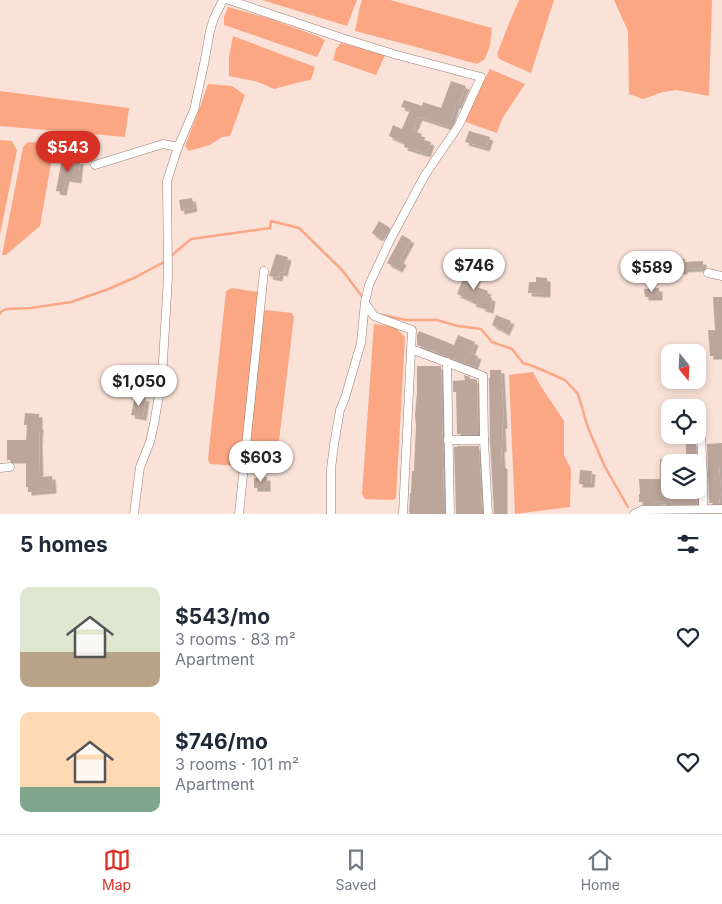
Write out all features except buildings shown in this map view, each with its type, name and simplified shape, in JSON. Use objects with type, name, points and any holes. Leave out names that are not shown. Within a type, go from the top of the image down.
[{"type":"street","points":[[134,514],[140,467],[150,442],[162,378],[168,277],[167,181],[178,147],[194,110],[210,30],[223,0]]},
{"type":"street","points":[[229,0],[342,38],[481,77],[459,125],[425,174],[390,240],[369,285],[365,302],[361,343],[340,410],[334,445],[331,469],[331,514]]},
{"type":"street","points":[[95,165],[163,144],[178,147]]},
{"type":"street","points":[[239,514],[264,271]]},
{"type":"street","points":[[708,273],[722,276]]},
{"type":"street","points":[[365,303],[374,316],[412,330],[403,514]]},
{"type":"street","points":[[411,349],[483,376],[488,514]]},
{"type":"street","points":[[447,362],[450,514]]},
{"type":"street","points":[[448,440],[484,440]]},
{"type":"street","points":[[0,468],[10,467]]},
{"type":"street","points":[[702,499],[703,510]]},
{"type":"street","points":[[634,514],[722,509]]},
{"type":"shaded area","points":[[262,0],[357,0],[347,26]]},
{"type":"shaded area","points":[[362,0],[390,0],[492,28],[490,45],[485,59],[477,64],[355,31]]},
{"type":"shaded area","points":[[519,0],[554,0],[531,73],[499,59],[497,54]]},
{"type":"shaded area","points":[[614,0],[712,0],[709,96],[677,90],[663,92],[643,99],[629,94],[628,31]]},
{"type":"shaded area","points":[[228,7],[268,18],[325,40],[317,57],[224,25],[224,17]]},
{"type":"shaded area","points":[[233,36],[315,67],[311,80],[274,89],[258,82],[229,76],[229,57]]},
{"type":"shaded area","points":[[341,43],[385,55],[376,75],[333,60],[336,49]]},
{"type":"shaded area","points":[[490,69],[525,84],[502,119],[497,133],[463,121]]},
{"type":"shaded area","points":[[208,84],[232,86],[245,95],[230,136],[222,137],[210,145],[189,151],[185,146]]},
{"type":"shaded area","points":[[0,91],[129,108],[125,137],[0,126]]},
{"type":"shaded area","points":[[0,140],[12,141],[17,150],[0,235]]},
{"type":"shaded area","points":[[28,142],[46,143],[53,152],[40,226],[6,255],[2,255],[23,147]]},
{"type":"shaded area","points":[[232,288],[258,292],[259,297],[243,463],[239,466],[210,464],[208,459],[226,291]]},
{"type":"shaded area","points":[[266,310],[292,313],[294,317],[276,465],[248,464],[246,460],[263,312]]},
{"type":"shaded area","points":[[374,324],[395,327],[405,337],[396,498],[393,500],[365,499],[362,494]]},
{"type":"shaded area","points":[[533,372],[564,421],[564,455],[571,469],[570,507],[515,514],[509,375]]},
{"type":"waterway","points":[[0,314],[6,309],[31,308],[71,302],[106,290],[164,262],[191,239],[270,228],[271,221],[299,228],[342,270],[364,299]]},
{"type":"waterway","points":[[382,315],[406,320],[437,320],[458,326],[481,329],[492,342],[512,349],[523,363],[565,380],[578,394],[588,428],[605,467],[628,507]]}]
